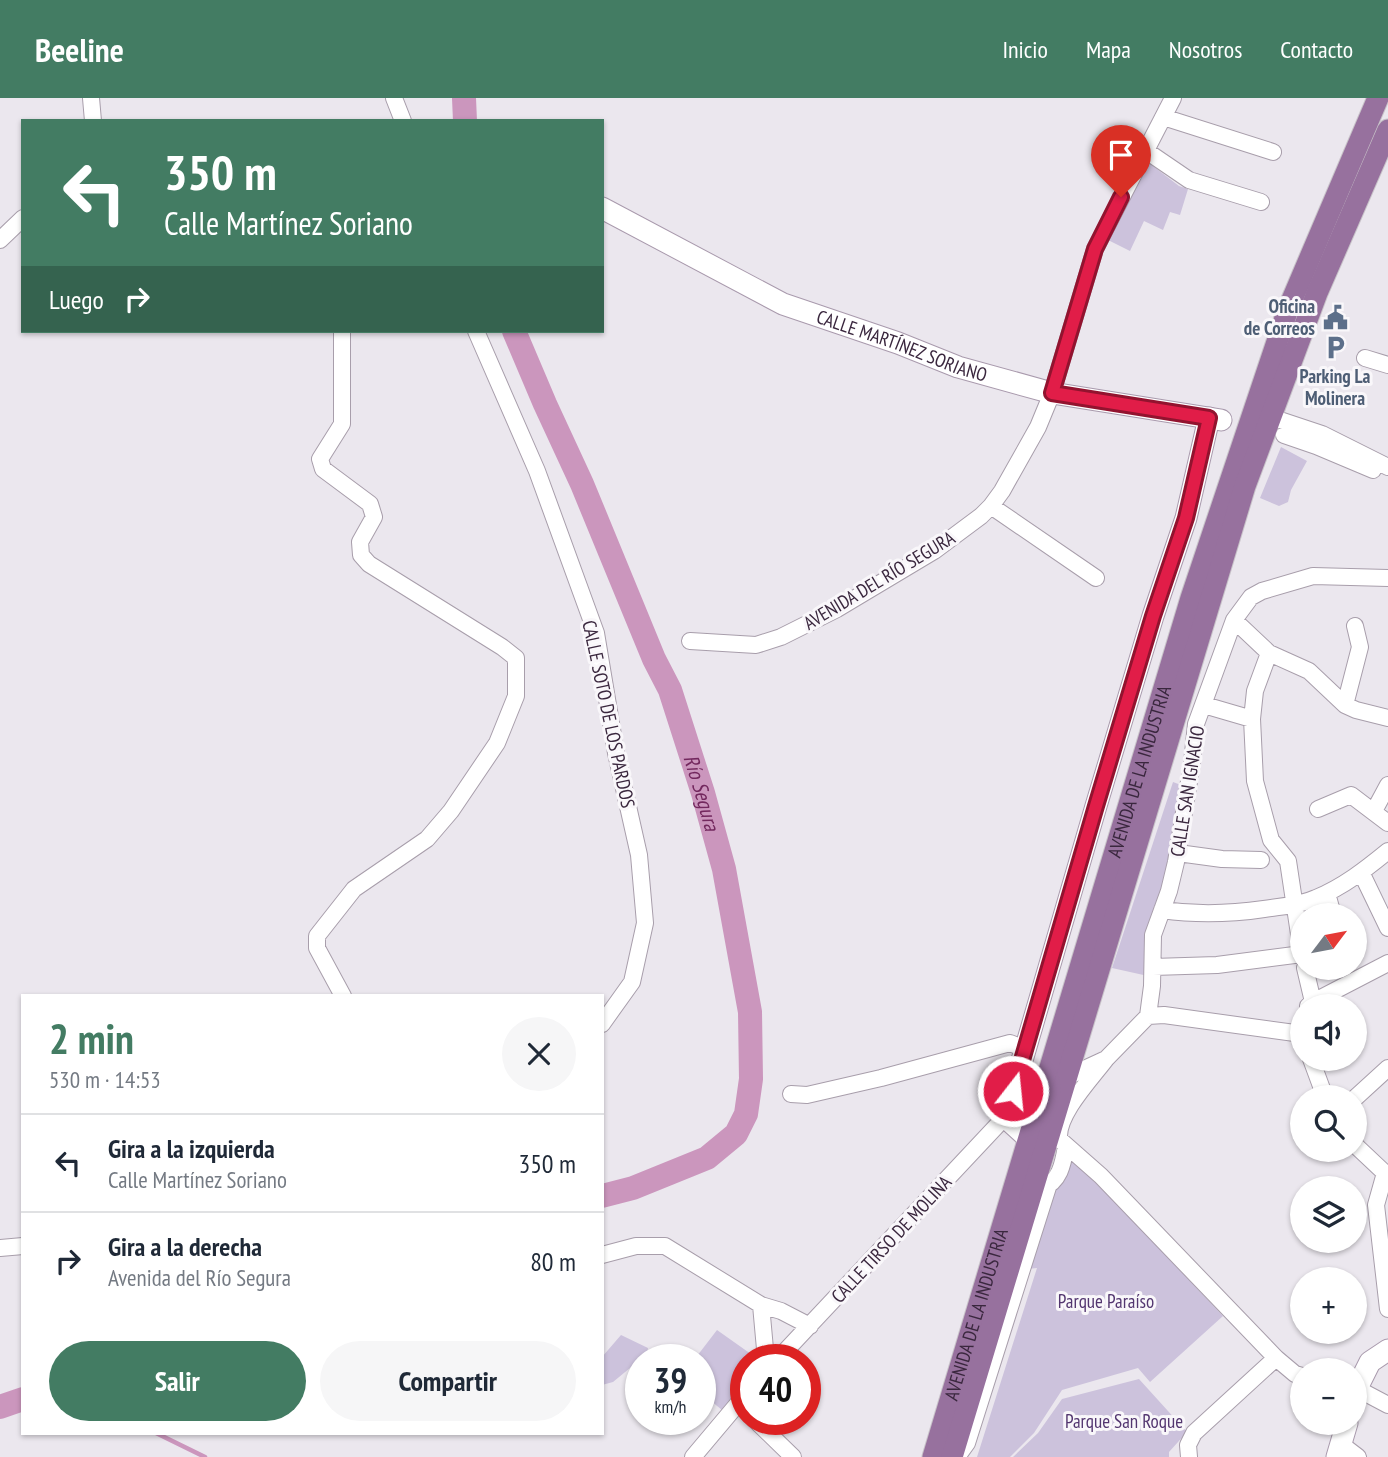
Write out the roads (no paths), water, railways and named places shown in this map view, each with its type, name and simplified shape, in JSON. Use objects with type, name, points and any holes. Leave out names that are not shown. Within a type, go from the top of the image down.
[{"type":"main road","name":"AVENIDA DE LA INDUSTRIA","points":[[933,1457],[1051,1139],[1221,505],[1287,309],[1378,98]]},
{"type":"main road","points":[[1332,208],[1349,182],[1385,98]]},
{"type":"main road","name":"AVENIDA DE LA INDUSTRIA","points":[[955,1457],[1040,1190],[1067,1077],[1245,486],[1317,292],[1388,130]]},
{"type":"street","points":[[91,98],[93,119]]},
{"type":"street","points":[[394,98],[403,119]]},
{"type":"street","name":"AVENIDA DEL RÍO SEGURA","points":[[690,641],[756,645],[781,637],[837,608],[934,551],[992,506],[1038,427],[1052,393],[1095,249],[1173,98]]},
{"type":"street","points":[[1163,117],[1273,152]]},
{"type":"street","points":[[1145,150],[1189,180],[1261,202]]},
{"type":"street","name":"CALLE MARTÍNEZ SORIANO","points":[[604,209],[783,304],[898,343],[958,367],[1052,393],[1216,419],[1130,692],[1025,1049]]},
{"type":"street","points":[[0,240],[21,220]]},
{"type":"street","points":[[342,333],[342,424],[320,459],[323,469],[370,504],[374,517],[360,542],[361,555],[369,564],[502,647],[516,658],[518,671],[516,696],[497,743],[451,811],[427,839],[354,889],[317,936],[317,948],[342,994]]},
{"type":"street","name":"CALLE SOTO DE LOS PARDOS","points":[[477,333],[537,471],[596,633],[616,753],[639,855],[645,923],[632,982],[604,1021]]},
{"type":"street","points":[[1365,358],[1388,365]]},
{"type":"street","points":[[1271,417],[1322,434],[1388,467]]},
{"type":"street","points":[[1284,435],[1388,476]]},
{"type":"street","points":[[992,506],[1096,578]]},
{"type":"street","name":"CALLE SAN IGNACIO","points":[[1148,1016],[1153,935],[1178,853],[1196,724],[1234,620],[1251,597],[1262,591],[1313,576],[1388,579]]},
{"type":"street","points":[[1234,620],[1269,653],[1309,671],[1345,705],[1388,718]]},
{"type":"street","points":[[1345,705],[1360,647],[1355,626]]},
{"type":"street","points":[[1269,653],[1255,691],[1252,719],[1255,781],[1271,840],[1288,861],[1294,903]]},
{"type":"street","points":[[1204,705],[1252,719]]},
{"type":"street","points":[[1374,811],[1388,785]]},
{"type":"street","points":[[1318,809],[1351,795],[1388,823]]},
{"type":"street","points":[[1302,903],[1327,893],[1361,872],[1388,850]]},
{"type":"street","points":[[1178,853],[1222,859],[1261,860]]},
{"type":"street","points":[[1361,872],[1388,928]]},
{"type":"street","points":[[1327,893],[1330,903]]},
{"type":"street","points":[[1162,909],[1204,914],[1239,914],[1290,907]]},
{"type":"street","points":[[1153,967],[1217,965],[1290,956]]},
{"type":"street","points":[[1367,970],[1388,963]]},
{"type":"street","points":[[1324,994],[1343,980]]},
{"type":"street","points":[[1051,1139],[1073,1103],[1106,1059],[1148,1016],[1164,1015],[1290,1032]]},
{"type":"street","points":[[791,1094],[807,1095],[881,1079],[1010,1043],[1025,1049],[1005,1118],[1051,1139],[1101,1176],[1290,1370]]},
{"type":"street","points":[[1067,1077],[1106,1059]]},
{"type":"street","points":[[1367,1087],[1388,1068]]},
{"type":"street","name":"CALLE TIRSO DE MOLINA","points":[[793,1344],[1005,1118]]},
{"type":"street","points":[[1367,1157],[1386,1175],[1376,1205],[1388,1309]]},
{"type":"street","points":[[0,1248],[21,1246]]},
{"type":"street","points":[[604,1254],[636,1246],[665,1246],[761,1305],[781,1311],[810,1326]]},
{"type":"street","points":[[761,1305],[765,1344]]},
{"type":"street","points":[[1367,1368],[1370,1362],[1388,1350]]},
{"type":"street","points":[[1189,1457],[1188,1445],[1194,1433],[1276,1358]]},
{"type":"street","points":[[1367,1395],[1388,1405]]},
{"type":"street","points":[[693,1457],[730,1417]]},
{"type":"street","points":[[770,1435],[793,1457]]},
{"type":"street","points":[[1345,1453],[1346,1435]]},
{"type":"waterway","name":"Río Segura","points":[[464,98],[465,119]]},
{"type":"waterway","name":"Río Segura","points":[[515,333],[582,484],[654,659],[670,690],[724,869],[750,1012],[751,1079],[746,1114],[736,1134],[707,1158],[633,1188],[604,1195]]},
{"type":"waterway","name":"Río Segura","points":[[0,1407],[21,1400]]},
{"type":"waterway","points":[[160,1435],[205,1457]]},
{"type":"place","name":"Oficina de Correos","points":[[1335,317]]},
{"type":"place","name":"Parking La Molinera","points":[[1335,348]]},
{"type":"park label","name":"Parque Paraíso","points":[[1106,1301]]},
{"type":"park label","name":"Parque San Roque","points":[[1124,1421]]}]
